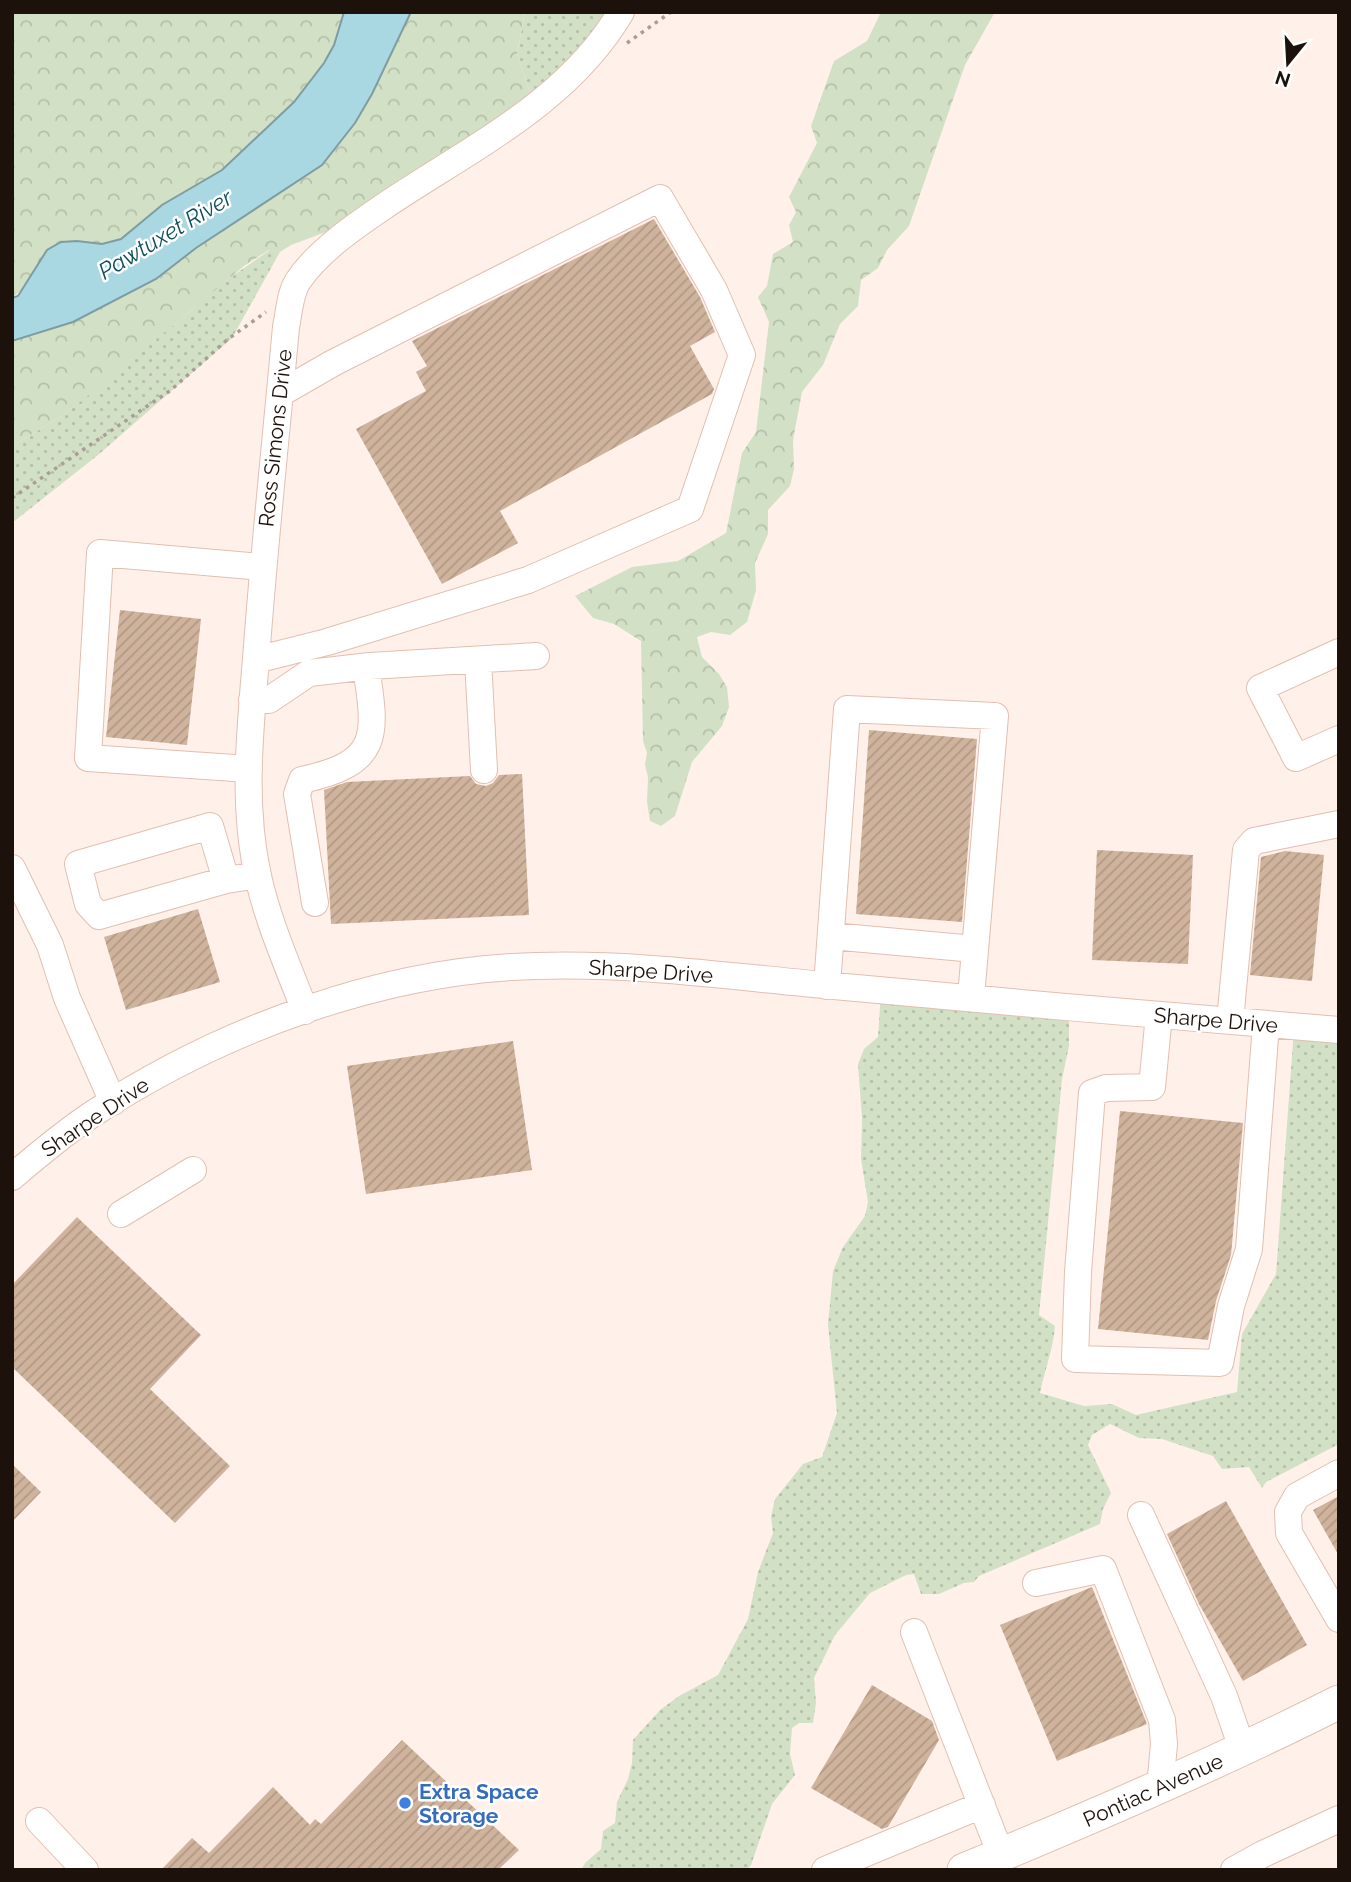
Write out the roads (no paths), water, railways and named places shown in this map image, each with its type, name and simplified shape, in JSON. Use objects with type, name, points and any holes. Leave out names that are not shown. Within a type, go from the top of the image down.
[{"type":"main road","name":"Pontiac Avenue","points":[[964,1870],[1160,1788],[1242,1751],[1339,1702]]},
{"type":"street","name":"Ross Simons Drive","points":[[305,1011],[272,925],[258,875],[251,831],[249,769],[262,567],[286,327],[293,293],[309,267],[360,223],[496,135],[543,100],[579,68],[602,42],[621,12]]},
{"type":"street","points":[[256,660],[327,642],[528,580],[690,509],[742,355],[714,290],[660,198],[332,363],[281,393]]},
{"type":"street","points":[[249,769],[88,758],[100,553],[262,567]]},
{"type":"street","points":[[1339,652],[1260,688],[1296,758],[1339,739]]},
{"type":"street","points":[[252,700],[269,701],[309,673],[536,656]]},
{"type":"street","points":[[478,660],[484,770]]},
{"type":"street","points":[[315,903],[297,794],[302,780],[332,774],[356,761],[369,742],[373,712],[366,667]]},
{"type":"street","points":[[827,986],[847,709],[995,716],[971,998]]},
{"type":"street","points":[[1230,1021],[1246,850],[1254,841],[1339,824]]},
{"type":"street","points":[[226,880],[210,826],[78,864],[88,904],[99,916],[226,880],[258,875]]},
{"type":"street","points":[[12,868],[50,945],[67,998],[113,1102]]},
{"type":"street","points":[[831,936],[975,949]]},
{"type":"street","name":"Sharpe Drive","points":[[12,1177],[52,1144],[113,1102],[154,1077],[224,1042],[305,1011],[387,986],[428,978],[534,966],[657,968],[827,986],[1339,1030]]},
{"type":"street","points":[[1159,1015],[1152,1087],[1106,1088],[1091,1093],[1078,1272],[1075,1359],[1220,1363],[1231,1306],[1249,1249],[1266,1024]]},
{"type":"street","points":[[121,1214],[193,1170]]},
{"type":"street","points":[[1339,1474],[1297,1496],[1288,1512],[1289,1533],[1339,1619]]},
{"type":"street","points":[[1141,1515],[1224,1696],[1242,1751]]},
{"type":"street","points":[[1036,1583],[1103,1569],[1162,1720],[1164,1744],[1160,1788]]},
{"type":"street","points":[[915,1632],[1001,1855]]},
{"type":"street","points":[[825,1870],[982,1805]]},
{"type":"street","points":[[1234,1870],[1339,1819]]},
{"type":"street","points":[[39,1821],[85,1870]]},
{"type":"water","name":"Pawtuxet River","points":[[344,12],[411,12],[372,94],[355,123],[322,165],[196,248],[156,279],[73,322],[12,341],[12,298],[18,296],[47,250],[61,242],[102,244],[121,239],[162,205],[222,170],[294,102],[324,63],[334,45]]},
{"type":"place","name":"Extra Space Storage","points":[[405,1803]]}]
